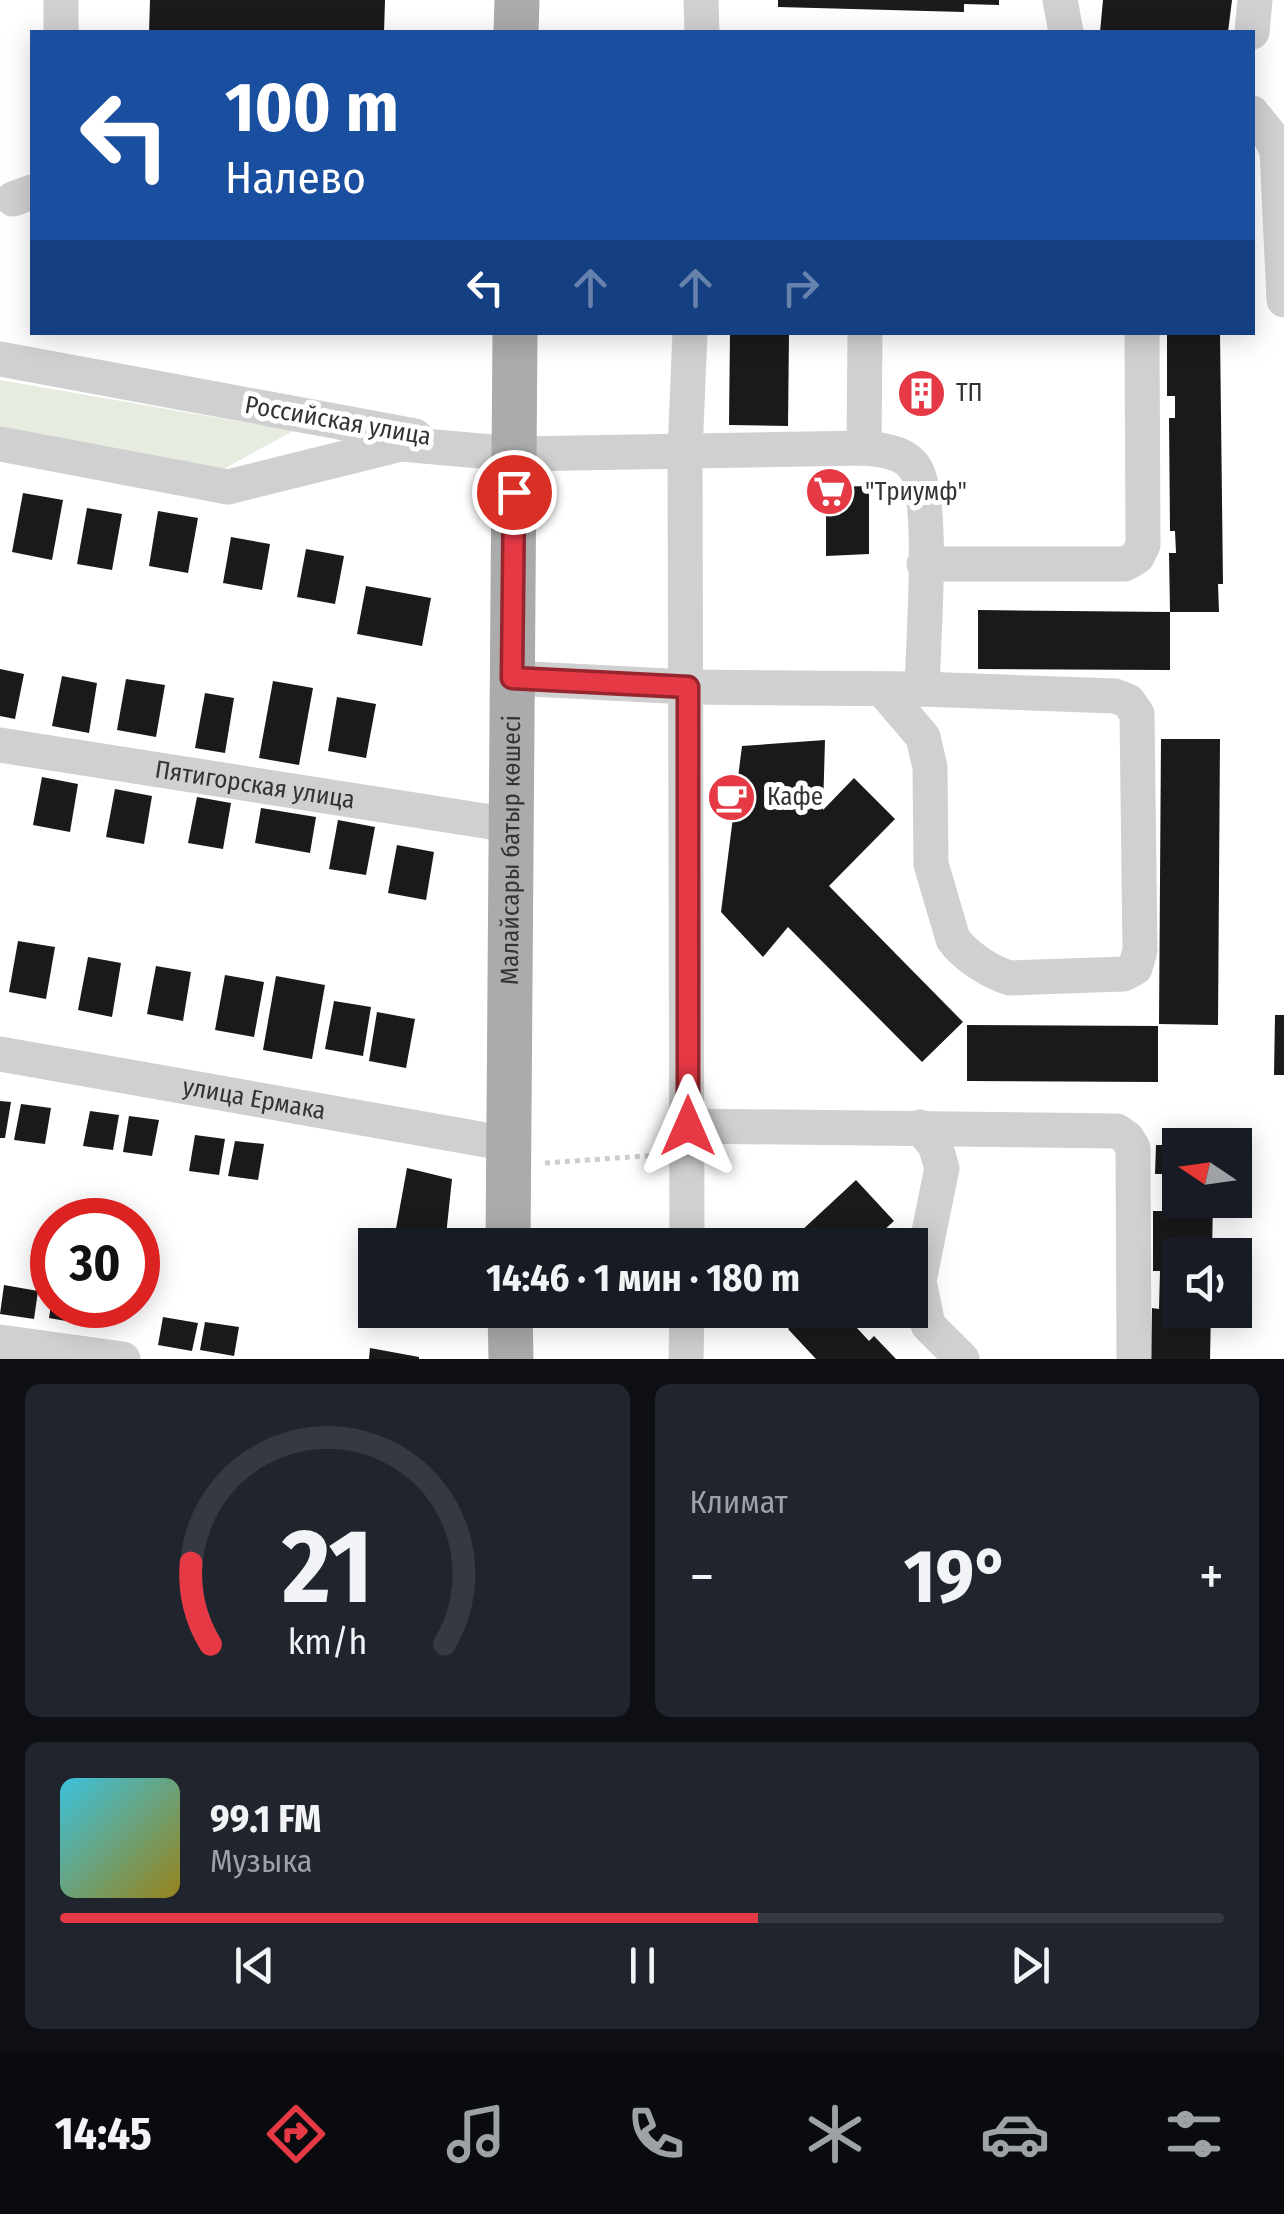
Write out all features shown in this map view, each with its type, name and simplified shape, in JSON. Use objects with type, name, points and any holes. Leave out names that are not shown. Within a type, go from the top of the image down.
[{"type":"main road","points":[[516,0],[516,30]]},
{"type":"main road","name":"Малайсары батыр көшесі","points":[[508,1228],[515,335]]},
{"type":"main road","points":[[510,1328],[510,1359]]},
{"type":"street","points":[[61,30],[62,0]]},
{"type":"street","points":[[702,0],[702,30]]},
{"type":"street","points":[[1060,0],[1066,30]]},
{"type":"street","points":[[1252,30],[1255,0]]},
{"type":"street","points":[[1255,116],[1270,134],[1277,151],[1284,300]]},
{"type":"street","points":[[688,1228],[685,452],[690,335]]},
{"type":"street","points":[[864,448],[865,335]]},
{"type":"street","points":[[924,564],[1125,564],[1137,557],[1143,545],[1142,335]]},
{"type":"street","name":"Российская улица","points":[[0,359],[514,454]]},
{"type":"street","name":"Российская улица","points":[[0,444],[228,487],[401,444],[514,454]]},
{"type":"street","points":[[514,454],[864,448],[897,452],[917,469],[925,500],[922,689]]},
{"type":"street","points":[[512,678],[688,687],[922,689],[1115,696],[1128,702],[1137,714],[1140,951],[1135,968],[1124,974],[1010,978],[959,948],[931,864],[930,767],[923,737],[882,690]]},
{"type":"street","name":"Пятигорская улица","points":[[0,746],[510,825]]},
{"type":"street","name":"улица Ермака","points":[[0,1054],[508,1155]]},
{"type":"street","points":[[688,1140],[920,1127],[1116,1131],[1127,1138],[1132,1148],[1134,1359]]},
{"type":"street","points":[[920,1127],[935,1144],[942,1168],[918,1281],[928,1325],[962,1359]]},
{"type":"street","points":[[686,1359],[687,1328]]},
{"type":"street","points":[[0,1342],[123,1359]]},
{"type":"path","points":[[508,1155],[688,1140]]},
{"type":"shaded area","points":[[0,380],[293,431],[220,471],[0,430]]},
{"type":"building","points":[[150,0],[385,0],[384,30],[149,30]]},
{"type":"building","points":[[778,0],[999,0],[999,5],[964,4],[964,12],[778,7]]},
{"type":"building","points":[[1103,0],[1232,0],[1228,30],[1100,30]]},
{"type":"building","points":[[730,335],[789,335],[788,426],[729,425]]},
{"type":"building","points":[[1167,335],[1220,335],[1223,584],[1218,584],[1219,612],[1170,612],[1169,553],[1176,553],[1175,531],[1170,531],[1169,418],[1175,418],[1175,396],[1167,396]]},
{"type":"building","name":"ТП","points":[[901,379],[941,379],[942,406],[901,407]]},
{"type":"building","points":[[869,486],[869,554],[826,556],[826,487]]},
{"type":"building","points":[[23,493],[63,500],[52,560],[12,552]]},
{"type":"building","points":[[87,508],[122,514],[112,570],[77,564]]},
{"type":"building","points":[[158,511],[198,518],[188,573],[149,566]]},
{"type":"building","points":[[231,537],[270,544],[262,590],[223,583]]},
{"type":"building","points":[[306,549],[344,556],[335,604],[297,597]]},
{"type":"building","points":[[366,586],[431,598],[422,646],[357,634]]},
{"type":"building","points":[[978,610],[1170,612],[1170,670],[978,669]]},
{"type":"building","points":[[0,669],[24,674],[15,719],[0,716]]},
{"type":"building","points":[[62,676],[97,683],[89,733],[52,726]]},
{"type":"building","points":[[126,679],[165,685],[156,737],[117,730]]},
{"type":"building","points":[[273,681],[313,688],[299,765],[259,758]]},
{"type":"building","points":[[205,693],[234,698],[225,753],[195,748]]},
{"type":"building","points":[[337,697],[376,704],[366,758],[328,751]]},
{"type":"building","points":[[1161,739],[1220,739],[1218,1025],[1159,1024]]},
{"type":"building","points":[[825,740],[823,810],[854,778],[895,819],[829,886],[963,1022],[922,1062],[788,927],[763,957],[721,912],[742,746]]},
{"type":"building","points":[[42,777],[78,784],[70,832],[33,825]]},
{"type":"building","points":[[115,789],[152,796],[144,844],[106,837]]},
{"type":"building","points":[[197,797],[231,803],[223,849],[188,843]]},
{"type":"building","points":[[261,808],[316,817],[310,853],[255,843]]},
{"type":"building","points":[[338,820],[375,827],[366,875],[329,869]]},
{"type":"building","points":[[397,845],[434,852],[426,900],[388,893]]},
{"type":"building","points":[[18,941],[55,947],[46,999],[9,992]]},
{"type":"building","points":[[88,957],[121,963],[112,1017],[78,1010]]},
{"type":"building","points":[[156,966],[191,972],[183,1021],[147,1014]]},
{"type":"building","points":[[225,975],[264,982],[254,1037],[215,1030]]},
{"type":"building","points":[[276,976],[325,985],[312,1059],[263,1050]]},
{"type":"building","points":[[334,1001],[371,1007],[363,1056],[325,1049]]},
{"type":"building","points":[[377,1012],[415,1019],[406,1068],[369,1061]]},
{"type":"building","points":[[1275,1015],[1284,1015],[1284,1075],[1274,1075]]},
{"type":"building","points":[[967,1025],[1158,1026],[1158,1082],[967,1081]]},
{"type":"building","points":[[0,1101],[11,1102],[5,1138],[0,1138]]},
{"type":"building","points":[[21,1104],[51,1108],[45,1144],[14,1140]]},
{"type":"building","points":[[90,1111],[119,1115],[113,1150],[83,1146]]},
{"type":"building","points":[[129,1116],[159,1120],[152,1156],[123,1152]]},
{"type":"building","points":[[195,1135],[225,1139],[219,1175],[189,1171]]},
{"type":"building","points":[[235,1141],[264,1144],[258,1180],[228,1176]]},
{"type":"building","points":[[1156,1145],[1162,1145],[1162,1174],[1155,1174]]},
{"type":"building","points":[[407,1168],[452,1179],[447,1228],[396,1228]]},
{"type":"building","points":[[856,1180],[894,1221],[886,1228],[804,1228]]},
{"type":"building","points":[[1153,1211],[1162,1211],[1162,1218],[1213,1218],[1212,1238],[1162,1238],[1162,1328],[1211,1328],[1210,1359],[1151,1359],[1152,1308],[1159,1309],[1160,1271],[1153,1271]]},
{"type":"building","points":[[4,1285],[30,1290],[30,1318],[0,1314]]},
{"type":"building","points":[[163,1317],[198,1323],[192,1351],[158,1345]]},
{"type":"building","points":[[205,1322],[239,1327],[234,1356],[200,1350]]},
{"type":"building","points":[[857,1328],[869,1341],[874,1336],[896,1359],[816,1359],[788,1329]]},
{"type":"building","points":[[370,1348],[419,1357],[419,1359],[369,1359]]},
{"type":"place","name":"ТП","points":[[921,393]]},
{"type":"place","name":"\"Триумф\"","points":[[830,492]]},
{"type":"place","name":"Кафе","points":[[732,797]]},
{"type":"route","points":[[514,492],[512,678],[688,687],[688,1126]]}]
